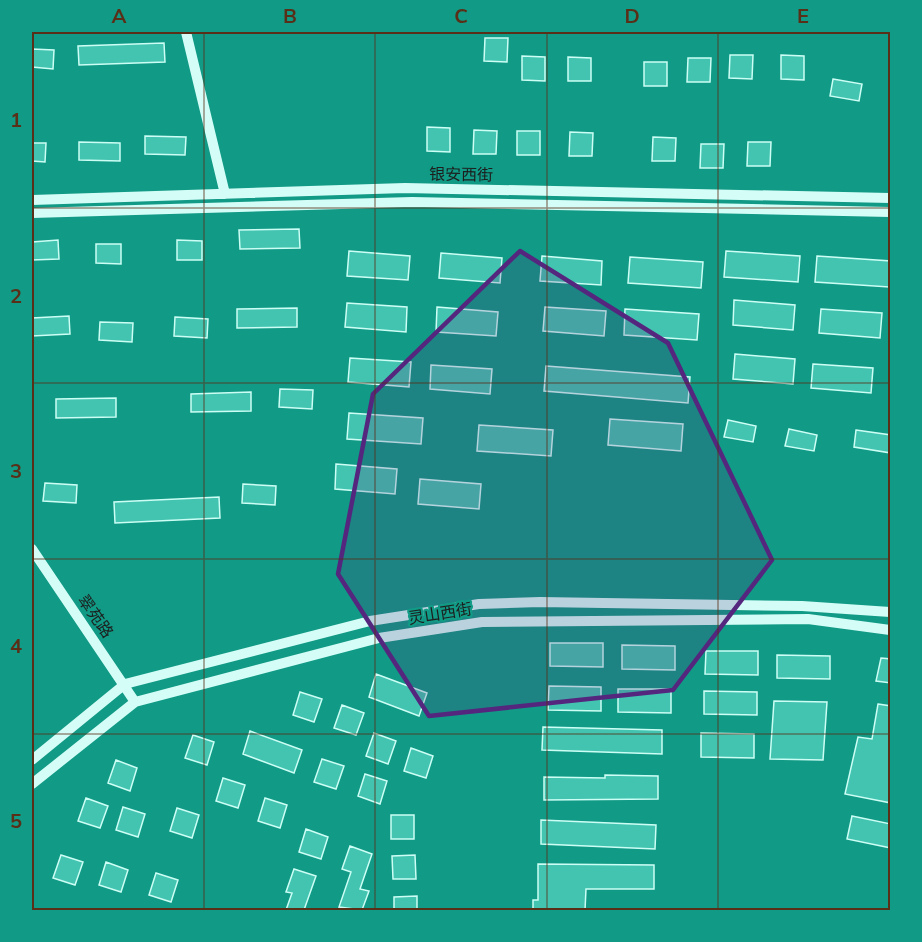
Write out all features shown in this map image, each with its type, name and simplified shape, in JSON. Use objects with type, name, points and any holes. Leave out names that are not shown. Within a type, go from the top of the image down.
[{"type":"main road","points":[[186,32],[225,194]]},
{"type":"main road","name":"银安西街","points":[[32,200],[405,188],[891,198]]},
{"type":"main road","name":"银安西街","points":[[32,213],[412,202],[891,212]]},
{"type":"main road","name":"翠苑路","points":[[32,549],[135,702]]},
{"type":"main road","name":"灵山西街","points":[[32,760],[125,684],[370,621],[479,604],[540,602],[802,606],[891,612]]},
{"type":"main road","name":"灵山西街","points":[[32,784],[135,702],[380,638],[482,621],[808,620],[891,630]]},
{"type":"highlighted area","points":[[520,251],[668,343],[772,560],[673,690],[429,716],[338,574],[373,394]]},
{"type":"building","points":[[485,38],[508,38],[507,62],[484,61]]},
{"type":"building","points":[[164,43],[165,62],[79,65],[78,46]]},
{"type":"building","points":[[32,49],[54,50],[53,69],[32,67]]},
{"type":"building","points":[[730,55],[753,55],[752,79],[729,78]]},
{"type":"building","points":[[781,55],[804,56],[804,80],[781,79]]},
{"type":"building","points":[[522,56],[545,57],[545,81],[522,80]]},
{"type":"building","points":[[568,57],[591,58],[591,81],[568,81]]},
{"type":"building","points":[[688,58],[711,58],[710,82],[687,82]]},
{"type":"building","points":[[644,62],[667,62],[667,86],[644,86]]},
{"type":"building","points":[[833,79],[862,84],[859,101],[830,96]]},
{"type":"building","points":[[427,127],[450,128],[450,152],[427,151]]},
{"type":"building","points":[[474,130],[497,131],[496,154],[473,154]]},
{"type":"building","points":[[517,131],[540,131],[540,155],[517,155]]},
{"type":"building","points":[[570,132],[593,133],[592,156],[569,156]]},
{"type":"building","points":[[145,136],[186,137],[185,155],[145,154]]},
{"type":"building","points":[[653,137],[676,138],[675,161],[652,161]]},
{"type":"building","points":[[79,142],[120,143],[120,161],[79,160]]},
{"type":"building","points":[[748,142],[771,142],[770,166],[747,166]]},
{"type":"building","points":[[32,143],[46,143],[45,162],[32,161]]},
{"type":"building","points":[[701,144],[724,144],[723,168],[700,168]]},
{"type":"building","points":[[299,229],[300,248],[240,249],[239,230]]},
{"type":"building","points":[[58,240],[59,259],[32,260],[32,242]]},
{"type":"building","points":[[177,240],[202,241],[202,260],[177,260]]},
{"type":"building","points":[[96,244],[121,244],[121,264],[96,263]]},
{"type":"building","points":[[349,251],[410,256],[408,280],[347,276]]},
{"type":"building","points":[[726,251],[800,256],[798,282],[724,277]]},
{"type":"building","points":[[441,253],[502,258],[500,283],[439,278]]},
{"type":"building","points":[[542,256],[602,261],[601,285],[540,281]]},
{"type":"building","points":[[817,256],[891,261],[889,287],[815,282]]},
{"type":"building","points":[[630,257],[703,262],[701,288],[628,283]]},
{"type":"building","points":[[734,300],[795,305],[793,330],[733,325]]},
{"type":"building","points":[[347,303],[407,307],[406,332],[345,327]]},
{"type":"building","points":[[437,307],[498,312],[496,336],[436,332]]},
{"type":"building","points":[[545,307],[606,311],[604,336],[543,331]]},
{"type":"building","points":[[297,308],[297,327],[237,328],[237,309]]},
{"type":"building","points":[[625,309],[699,314],[697,340],[624,335]]},
{"type":"building","points":[[821,309],[882,313],[880,338],[819,333]]},
{"type":"building","points":[[69,316],[70,334],[32,336],[32,318]]},
{"type":"building","points":[[175,317],[208,319],[207,338],[174,336]]},
{"type":"building","points":[[100,322],[133,323],[132,342],[99,340]]},
{"type":"building","points":[[735,354],[795,359],[793,384],[733,379]]},
{"type":"building","points":[[350,358],[411,362],[409,387],[348,382]]},
{"type":"building","points":[[813,364],[873,368],[871,393],[811,388]]},
{"type":"building","points":[[431,365],[492,369],[490,394],[430,389]]},
{"type":"building","points":[[546,366],[690,377],[688,403],[544,391]]},
{"type":"building","points":[[280,389],[313,390],[312,409],[279,407]]},
{"type":"building","points":[[251,392],[251,411],[191,412],[191,394]]},
{"type":"building","points":[[116,398],[116,417],[56,418],[56,399]]},
{"type":"building","points":[[349,413],[423,418],[421,444],[347,439]]},
{"type":"building","points":[[610,419],[683,424],[681,451],[608,445]]},
{"type":"building","points":[[728,420],[756,426],[753,442],[724,437]]},
{"type":"building","points":[[479,425],[553,430],[551,456],[477,451]]},
{"type":"building","points":[[789,429],[817,435],[814,451],[785,446]]},
{"type":"building","points":[[856,430],[891,435],[891,453],[854,447]]},
{"type":"building","points":[[336,464],[397,469],[395,494],[335,489]]},
{"type":"building","points":[[420,479],[481,484],[479,509],[418,504]]},
{"type":"building","points":[[45,483],[77,485],[76,503],[43,501]]},
{"type":"building","points":[[243,484],[276,486],[275,505],[242,503]]},
{"type":"building","points":[[219,497],[220,518],[115,523],[114,502]]},
{"type":"building","points":[[550,643],[603,643],[603,667],[550,666]]},
{"type":"building","points":[[622,645],[675,646],[675,670],[622,669]]},
{"type":"building","points":[[706,651],[758,651],[758,675],[705,674]]},
{"type":"building","points":[[777,655],[830,656],[830,679],[777,678]]},
{"type":"building","points":[[881,658],[891,659],[891,683],[876,681]]},
{"type":"building","points":[[376,674],[427,693],[419,716],[369,697]]},
{"type":"building","points":[[549,686],[601,687],[601,711],[548,710]]},
{"type":"building","points":[[618,689],[671,689],[671,713],[618,712]]},
{"type":"building","points":[[704,691],[757,692],[757,715],[704,714]]},
{"type":"building","points":[[300,692],[322,699],[314,722],[293,715]]},
{"type":"building","points":[[774,701],[827,702],[823,760],[770,759]]},
{"type":"building","points":[[878,704],[891,706],[891,803],[845,794],[858,737],[872,739]]},
{"type":"building","points":[[342,705],[364,713],[356,735],[334,728]]},
{"type":"building","points":[[543,727],[662,730],[662,754],[542,750]]},
{"type":"building","points":[[250,731],[302,750],[294,773],[243,754]]},
{"type":"building","points":[[374,733],[396,741],[388,764],[366,756]]},
{"type":"building","points":[[701,733],[754,734],[754,758],[701,757]]},
{"type":"building","points":[[193,735],[214,742],[207,765],[185,758]]},
{"type":"building","points":[[411,748],[433,756],[426,778],[404,771]]},
{"type":"building","points":[[322,759],[344,766],[336,789],[314,782]]},
{"type":"building","points":[[116,760],[137,768],[130,791],[108,783]]},
{"type":"building","points":[[365,774],[387,781],[380,804],[358,796]]},
{"type":"building","points":[[605,775],[658,776],[658,799],[544,800],[544,777],[605,778]]},
{"type":"building","points":[[223,778],[245,785],[238,808],[216,801]]},
{"type":"building","points":[[86,798],[108,806],[100,828],[78,821]]},
{"type":"building","points":[[265,798],[287,805],[280,828],[258,821]]},
{"type":"building","points":[[123,807],[145,814],[138,837],[116,830]]},
{"type":"building","points":[[177,808],[199,815],[192,838],[170,831]]},
{"type":"building","points":[[391,815],[414,815],[414,839],[391,839]]},
{"type":"building","points":[[852,816],[891,824],[891,848],[847,839]]},
{"type":"building","points":[[541,820],[656,825],[655,849],[541,844]]},
{"type":"building","points":[[306,829],[328,837],[321,859],[299,852]]},
{"type":"building","points":[[350,846],[372,854],[360,889],[369,891],[362,910],[339,907],[351,872],[342,869]]},
{"type":"building","points":[[61,855],[83,862],[75,885],[53,878]]},
{"type":"building","points":[[415,855],[416,879],[393,879],[392,856]]},
{"type":"building","points":[[106,862],[128,870],[121,892],[99,885]]},
{"type":"building","points":[[538,864],[654,865],[654,889],[586,889],[585,910],[533,910],[533,900],[538,900]]},
{"type":"building","points":[[294,869],[316,876],[304,910],[286,910],[292,893],[286,892]]},
{"type":"building","points":[[156,873],[178,880],[171,902],[149,895]]},
{"type":"building","points":[[417,896],[417,910],[394,910],[394,897]]}]
